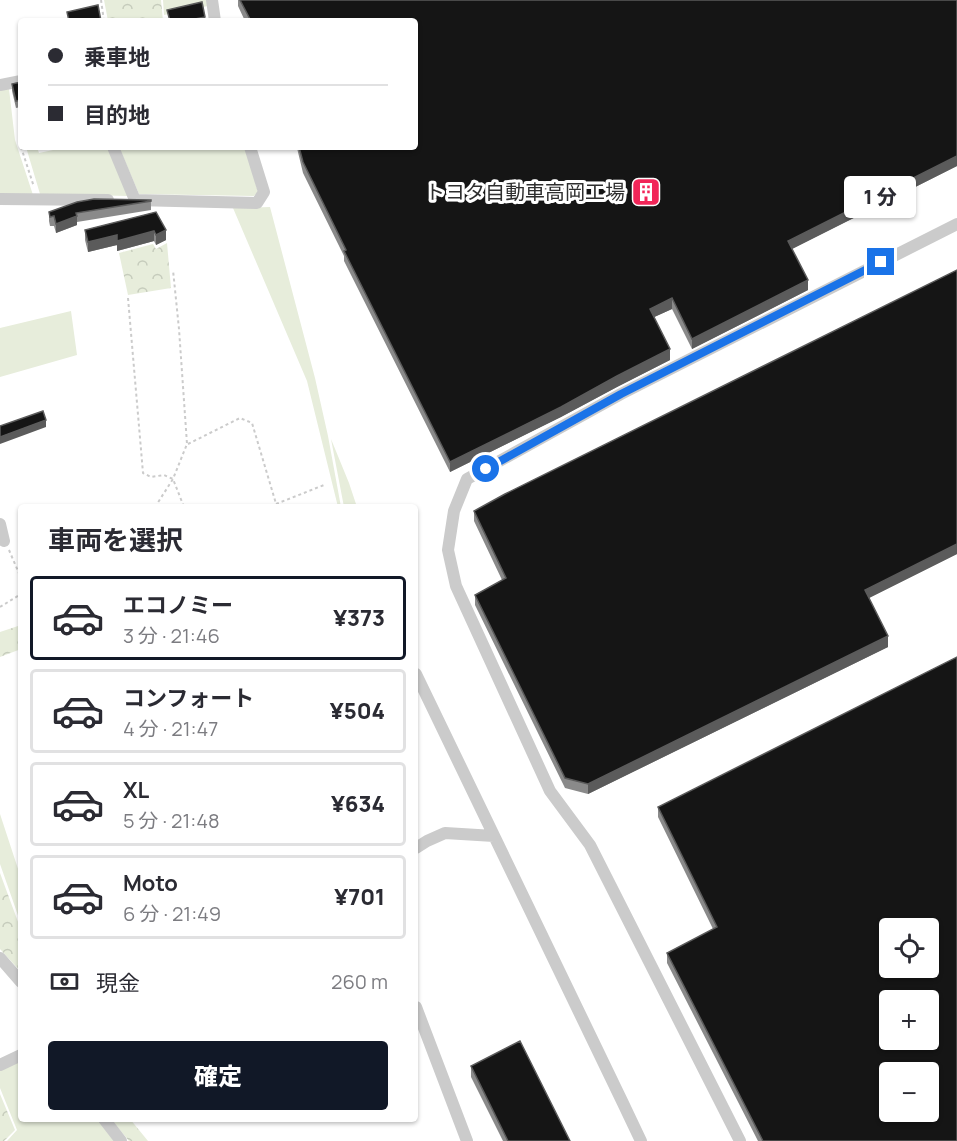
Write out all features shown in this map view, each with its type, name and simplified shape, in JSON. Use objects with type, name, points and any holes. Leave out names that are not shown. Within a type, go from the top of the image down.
[{"type":"street","points":[[212,0],[214,18]]},
{"type":"street","points":[[0,85],[18,82]]},
{"type":"street","points":[[114,150],[135,200]]},
{"type":"street","points":[[0,199],[257,202],[264,192],[251,150]]},
{"type":"street","points":[[740,1141],[591,845],[550,791],[456,586],[448,550],[454,511],[467,479],[621,394],[957,224]]},
{"type":"street","points":[[0,524],[4,541]]},
{"type":"street","points":[[418,678],[641,1141]]},
{"type":"street","points":[[418,847],[446,833],[494,836]]},
{"type":"street","points":[[0,958],[18,979]]},
{"type":"street","points":[[418,1012],[467,1141]]},
{"type":"street","points":[[0,1065],[18,1056]]},
{"type":"street","points":[[106,1122],[121,1141]]},
{"type":"path","points":[[100,0],[103,18]]},
{"type":"path","points":[[22,150],[38,199]]},
{"type":"path","points":[[157,504],[173,479],[187,444],[180,329],[173,270]]},
{"type":"path","points":[[128,298],[143,473],[151,477],[164,475],[173,479],[183,504]]},
{"type":"path","points":[[187,444],[240,418],[252,423],[276,504]]},
{"type":"path","points":[[281,504],[324,485]]},
{"type":"path","points":[[4,541],[18,571]]},
{"type":"path","points":[[0,607],[18,596]]},
{"type":"green space","points":[[104,0],[161,0],[163,18],[107,18]]},
{"type":"green space","points":[[163,0],[207,0],[208,6],[164,15]]},
{"type":"green space","points":[[9,89],[15,140],[33,195],[0,195],[0,90]]},
{"type":"green space","points":[[27,150],[38,150],[39,153],[53,150],[109,150],[128,196],[40,194]]},
{"type":"green space","points":[[120,150],[246,150],[258,192],[254,196],[139,194]]},
{"type":"green space","points":[[270,207],[315,378],[340,504],[337,504],[307,381],[233,208]]},
{"type":"green space","points":[[167,243],[171,288],[128,295],[119,253],[153,244],[156,249]]},
{"type":"green space","points":[[71,311],[77,355],[0,377],[0,328]]},
{"type":"green space","points":[[331,439],[356,504],[343,504]]},
{"type":"green space","points":[[18,626],[18,650],[0,657],[0,632]]},
{"type":"green space","points":[[0,814],[18,869],[18,915],[0,864]]},
{"type":"green space","points":[[0,873],[18,922],[18,969],[0,949]]},
{"type":"green space","points":[[18,1061],[18,1122],[100,1122],[114,1141],[7,1141],[17,1130],[0,1088],[0,1069]]},
{"type":"green space","points":[[0,1094],[15,1130],[4,1141],[0,1141]]},
{"type":"green space","points":[[113,1122],[132,1122],[148,1141],[129,1141]]},
{"type":"building","name":"トヨタ自動車高岡工場","points":[[240,0],[957,0],[957,156],[788,241],[808,280],[692,339],[672,298],[650,309],[670,349],[450,462],[344,251],[346,250],[303,162],[300,150],[418,150],[418,18],[249,18]]},
{"type":"building","points":[[202,2],[205,17],[169,18],[167,10]]},
{"type":"building","points":[[98,5],[100,18],[68,18],[67,12]]},
{"type":"building","points":[[18,83],[18,101],[16,101],[12,84]]},
{"type":"building","points":[[94,199],[151,201],[76,213],[77,216],[56,224],[54,216],[50,217],[49,212],[77,202]]},
{"type":"building","points":[[156,212],[166,230],[156,235],[154,231],[117,241],[117,235],[88,242],[85,230]]},
{"type":"building","points":[[957,270],[957,544],[865,590],[888,636],[588,784],[565,778],[475,595],[506,578],[474,511]]},
{"type":"building","points":[[43,411],[46,420],[0,437],[0,426]]},
{"type":"building","points":[[957,657],[957,1141],[763,1141],[667,953],[717,927],[658,807]]},
{"type":"building","points":[[520,1041],[570,1141],[508,1141],[471,1066]]},
{"type":"place","name":"トヨタ自動車高岡工場","points":[[646,192]]},
{"type":"route","points":[[486,469],[621,394],[881,262]]}]
